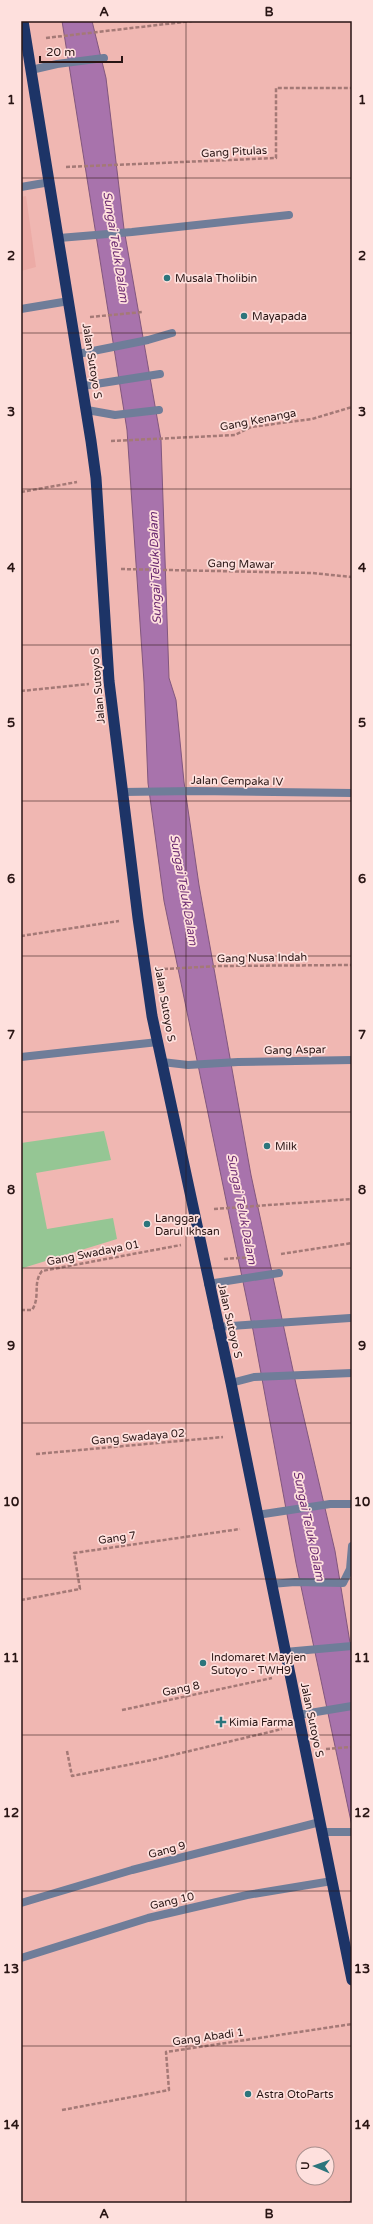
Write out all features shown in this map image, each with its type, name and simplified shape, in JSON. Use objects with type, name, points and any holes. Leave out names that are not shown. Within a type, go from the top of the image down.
[{"type":"highway","name":"Jalan Sutoyo S","points":[[23,21],[87,410],[96,478],[109,681],[138,918],[158,1042],[217,1327],[231,1382],[352,1979]]},
{"type":"street","points":[[31,70],[57,64],[104,58]]},
{"type":"street","points":[[21,187],[50,182]]},
{"type":"street","points":[[58,238],[132,232],[289,215]]},
{"type":"street","points":[[21,309],[69,301]]},
{"type":"street","points":[[78,354],[172,334]]},
{"type":"street","points":[[83,386],[156,375]]},
{"type":"street","points":[[87,410],[115,415],[156,411]]},
{"type":"street","name":"Jalan Cempaka IV","points":[[123,792],[194,791],[352,793]]},
{"type":"street","points":[[21,1057],[158,1042]]},
{"type":"street","name":"Gang Aspar","points":[[162,1062],[188,1065],[238,1062],[352,1060]]},
{"type":"street","points":[[208,1284],[279,1273]]},
{"type":"street","points":[[217,1327],[350,1318]]},
{"type":"street","points":[[231,1382],[254,1377],[352,1373]]},
{"type":"street","points":[[258,1520],[281,1510],[330,1504],[352,1504]]},
{"type":"street","points":[[271,1584],[295,1582],[342,1584],[350,1569],[352,1546]]},
{"type":"street","points":[[285,1652],[352,1646]]},
{"type":"street","points":[[299,1720],[320,1710],[352,1706]]},
{"type":"street","name":"Gang 9","points":[[21,1903],[132,1870],[321,1827],[350,1832]]},
{"type":"street","name":"Gang 10","points":[[21,1958],[148,1918],[247,1895],[332,1881]]},
{"type":"path","points":[[53,36],[101,33],[192,21]]},
{"type":"path","name":"Gang Pitulas","points":[[72,166],[186,163],[276,158],[276,88],[352,88]]},
{"type":"path","points":[[100,316],[143,312]]},
{"type":"path","name":"Gang Kenanga","points":[[117,442],[235,435],[251,427],[312,419],[352,407]]},
{"type":"path","points":[[21,492],[96,478]]},
{"type":"path","name":"Gang Mawar","points":[[130,570],[312,573],[352,577]]},
{"type":"path","points":[[21,691],[109,681]]},
{"type":"path","points":[[21,936],[138,918]]},
{"type":"path","name":"Gang Nusa Indah","points":[[172,968],[219,966],[352,965]]},
{"type":"path","points":[[222,1209],[352,1199]]},
{"type":"path","name":"Gang Swadaya 01","points":[[21,1310],[32,1310],[37,1302],[37,1278],[42,1272],[199,1241]]},
{"type":"path","points":[[275,1255],[352,1243]]},
{"type":"path","name":"Gang Swadaya 02","points":[[36,1454],[241,1436]]},
{"type":"path","name":"Gang 7","points":[[21,1600],[80,1589],[74,1552],[258,1520]]},
{"type":"path","name":"Gang 8","points":[[122,1710],[290,1674]]},
{"type":"path","points":[[67,1751],[72,1776],[152,1760],[299,1720]]},
{"type":"path","points":[[328,1748],[352,1746]]},
{"type":"path","name":"Gang Abadi 1","points":[[62,2110],[169,2090],[166,2052],[352,2024]]},
{"type":"path","points":[[343,2203],[352,2202]]},
{"type":"shaded area","points":[[26,196],[36,267],[21,271],[21,197]]},
{"type":"green space","points":[[104,1131],[111,1160],[36,1173],[47,1229],[113,1218],[117,1239],[23,1268],[21,1300],[21,1143]]},
{"type":"water","name":"Sungai Teluk Dalam","points":[[62,21],[92,21],[106,78],[124,229],[161,440],[169,678],[176,700],[184,782],[199,885],[251,1175],[296,1384],[335,1551],[352,1655],[352,1826],[296,1563],[253,1330],[164,901],[148,783],[144,682],[127,430]]},
{"type":"place","name":"Musala Tholibin","points":[[167,278]]},
{"type":"place","name":"Mayapada","points":[[244,316]]},
{"type":"place","name":"Milk","points":[[267,1146]]},
{"type":"place","name":"Langgar Darul Ikhsan","points":[[147,1224]]},
{"type":"place","name":"Indomaret Mayjen Sutoyo - TWH9","points":[[203,1663]]},
{"type":"place","name":"Kimia Farma","points":[[221,1722]]},
{"type":"place","name":"Astra OtoParts","points":[[248,2094]]}]
